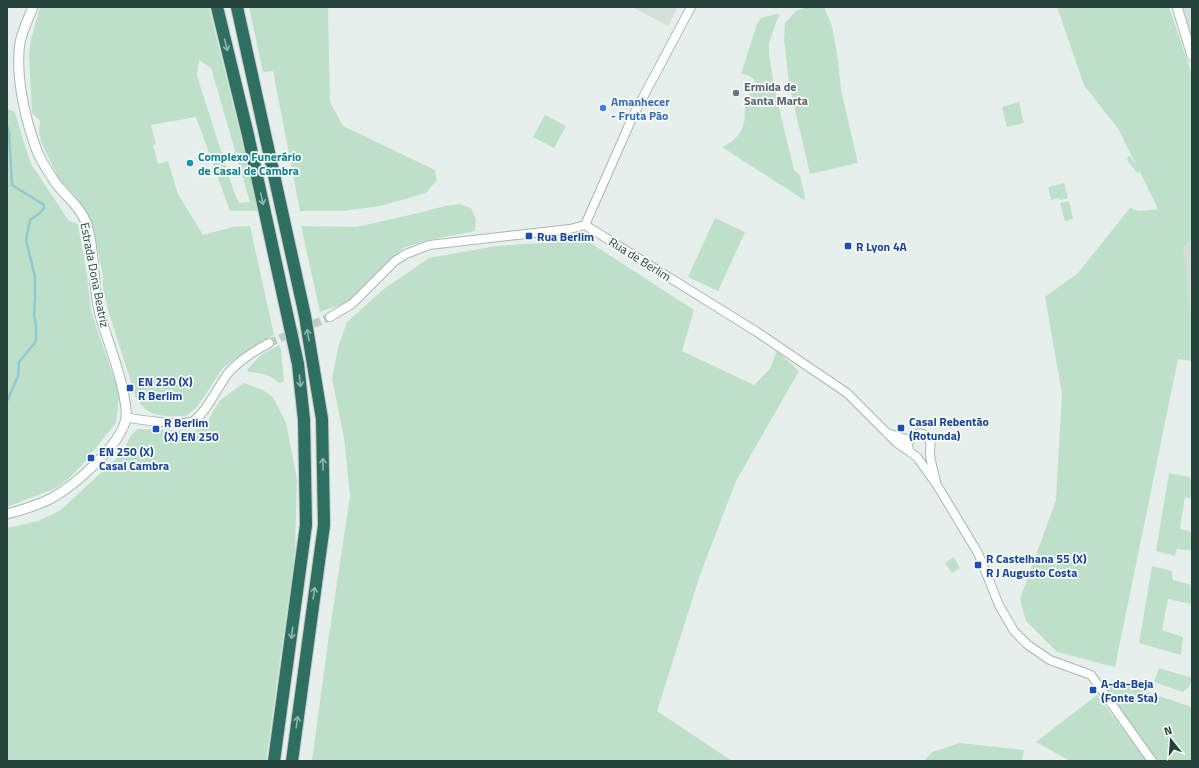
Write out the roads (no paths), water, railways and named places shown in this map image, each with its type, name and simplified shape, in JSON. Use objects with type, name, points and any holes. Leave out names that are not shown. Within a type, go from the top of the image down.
[{"type":"highway","points":[[217,7],[248,135],[298,364],[304,420],[306,524],[274,761]]},
{"type":"highway","points":[[237,7],[305,316],[322,419],[324,525],[292,761]]},
{"type":"main road","name":"Estrada Dona Beatriz","points":[[33,7],[23,30],[19,52],[20,76],[29,124],[37,152],[55,182],[81,211],[87,225],[94,259],[95,287],[100,314],[120,378],[126,417]]},
{"type":"main road","points":[[1176,7],[1192,56]]},
{"type":"main road","points":[[7,514],[24,510],[50,500],[84,475],[113,443],[123,428],[126,417]]},
{"type":"street","points":[[330,317],[352,304],[395,261],[416,249],[430,245],[515,234],[570,229],[585,225],[633,116],[691,7]]},
{"type":"street","name":"Rua de Berlim","points":[[585,225],[757,332],[847,393],[897,443],[908,450]]},
{"type":"street","points":[[126,417],[186,423],[192,421],[199,417],[222,381],[235,366],[250,354],[268,343]]},
{"type":"street","points":[[887,433],[909,440]]},
{"type":"street","points":[[937,485],[930,451],[931,444],[928,437],[918,434],[911,437],[908,443],[908,450],[917,457],[937,485],[978,553],[1000,605],[1014,630],[1028,645],[1050,660],[1091,675],[1152,761]]},
{"type":"street","points":[[917,457],[925,456],[930,451]]},
{"type":"waterway","points":[[7,126],[9,133],[12,185],[44,205],[44,208],[40,213],[30,220],[26,240],[35,277],[34,315],[36,339],[34,344],[19,362],[18,376],[7,401]]},
{"type":"tunnel","points":[[269,343],[330,317]]},
{"type":"place","name":"Ermida de Santa Marta","points":[[736,93]]},
{"type":"place","name":"Amanhecer - Fruta Pão","points":[[603,108]]},
{"type":"place","name":"Complexo Funerário de Casal de Cambra","points":[[190,163]]},
{"type":"place","name":"Rua Berlim","points":[[529,236]]},
{"type":"place","name":"R Lyon 4A","points":[[848,246]]},
{"type":"place","name":"EN 250 (X) R Berlim","points":[[130,388]]},
{"type":"place","name":"Casal Rebentão (Rotunda)","points":[[901,428]]},
{"type":"place","name":"R Berlim (X) EN 250","points":[[156,429]]},
{"type":"place","name":"EN 250 (X) Casal Cambra","points":[[91,458]]},
{"type":"place","name":"R Castelhana 55 (X) R J Augusto Costa","points":[[978,565]]},
{"type":"place","name":"A-da-Beja (Fonte Sta)","points":[[1093,690]]}]
